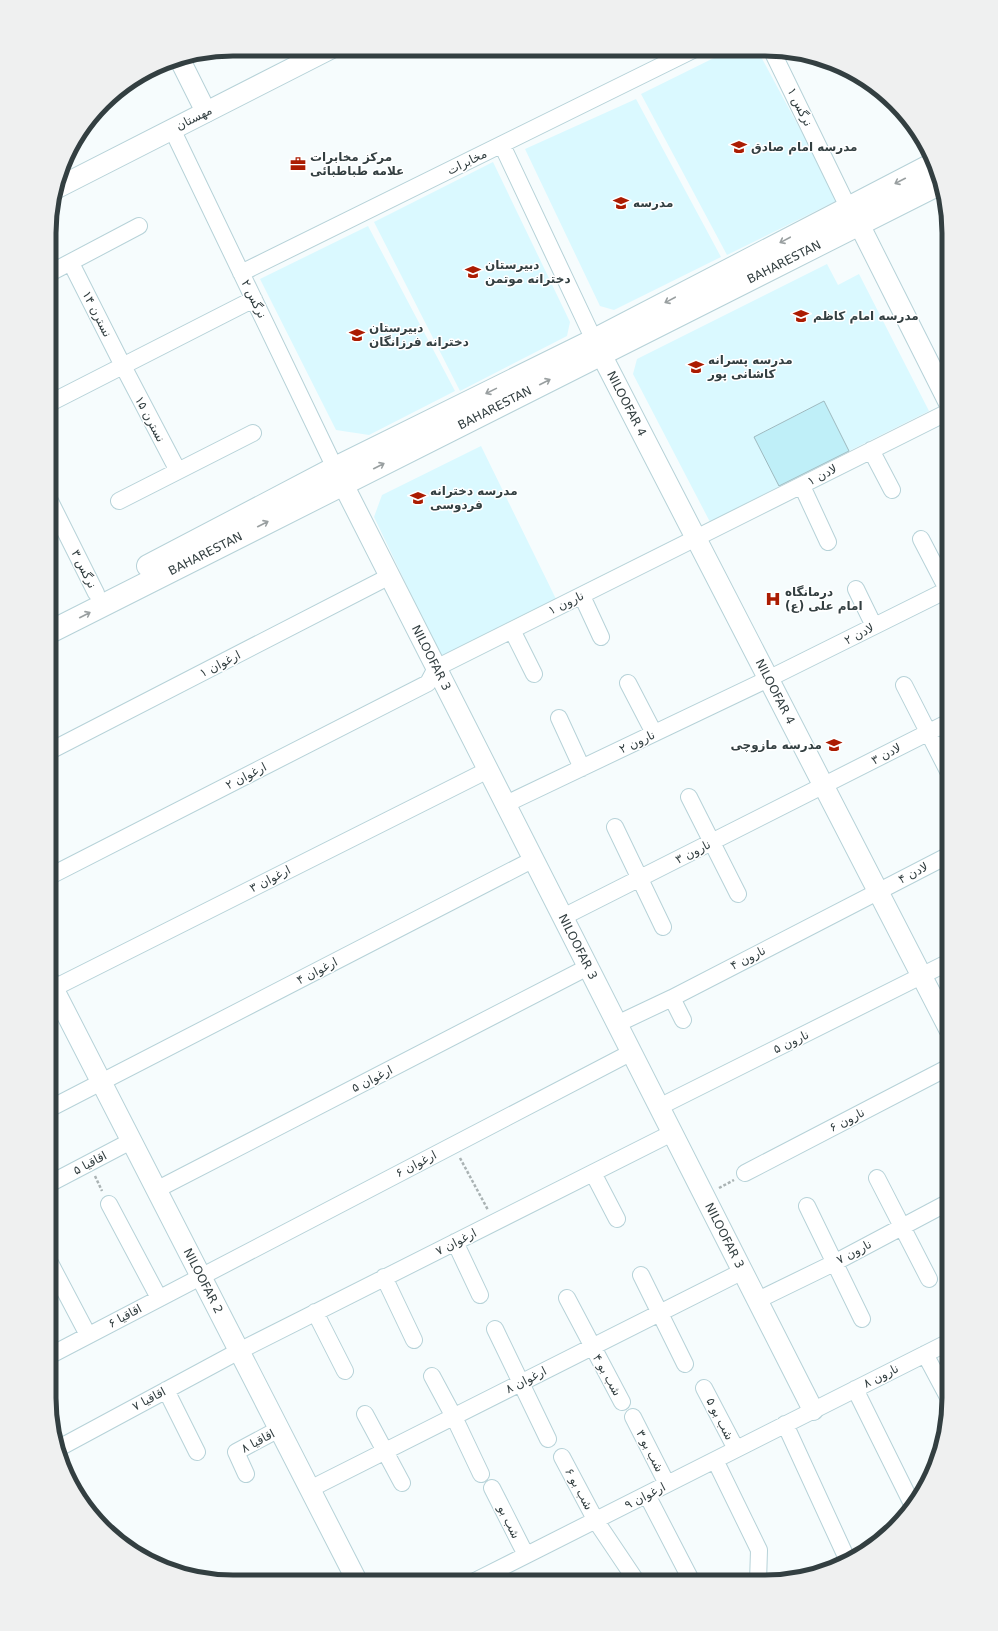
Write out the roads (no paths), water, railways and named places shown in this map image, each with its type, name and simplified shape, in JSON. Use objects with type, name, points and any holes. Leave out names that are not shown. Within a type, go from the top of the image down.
[{"type":"main road","name":"BAHARESTAN","points":[[56,614],[96,593],[339,476],[597,347],[853,216],[930,167]]},
{"type":"main road","name":"BAHARESTAN","points":[[853,216],[936,185]]},
{"type":"main road","name":"BAHARESTAN","points":[[56,629],[339,476]]},
{"type":"street","name":"مهستان","points":[[62,185],[316,56]]},
{"type":"street","name":"مخابرات","points":[[241,273],[681,56]]},
{"type":"street","name":"نرگس ۱","points":[[774,56],[853,216]]},
{"type":"street","points":[[182,63],[206,112]]},
{"type":"street","name":"نرگس ۲","points":[[172,130],[339,476]]},
{"type":"street","points":[[502,145],[597,347]]},
{"type":"street","points":[[853,216],[942,389]]},
{"type":"street","points":[[56,270],[139,226]]},
{"type":"street","name":"نسترن ۱۴","points":[[71,262],[122,366]]},
{"type":"street","points":[[56,400],[254,299]]},
{"type":"street","name":"NILOOFAR 4","points":[[597,347],[942,1015]]},
{"type":"street","name":"نسترن ۱۵","points":[[122,366],[178,471]]},
{"type":"street","name":"لادن ۱","points":[[696,539],[942,415]]},
{"type":"street","points":[[119,501],[253,432]]},
{"type":"street","points":[[871,450],[892,490]]},
{"type":"street","name":"NILOOFAR 3","points":[[339,476],[813,1410]]},
{"type":"street","points":[[802,486],[828,542]]},
{"type":"street","name":"نرگس ۳","points":[[56,513],[96,593]]},
{"type":"street","name":"نارون ۱","points":[[436,668],[696,539]]},
{"type":"street","points":[[921,539],[942,578]]},
{"type":"street","name":"ارغوان ۱","points":[[56,748],[390,576]]},
{"type":"street","points":[[856,589],[874,626]]},
{"type":"street","name":"لادن ۲","points":[[768,679],[942,592]]},
{"type":"street","points":[[582,596],[601,637]]},
{"type":"street","points":[[512,630],[534,674]]},
{"type":"street","name":"ارغوان ۲","points":[[56,873],[428,683],[436,668]]},
{"type":"street","name":"نارون ۲","points":[[506,804],[768,679]]},
{"type":"street","points":[[628,683],[654,733]]},
{"type":"street","points":[[904,685],[942,759]]},
{"type":"street","points":[[559,718],[582,768]]},
{"type":"street","name":"لادن ۳","points":[[823,786],[942,725]]},
{"type":"street","name":"ارغوان ۳","points":[[56,985],[488,770]]},
{"type":"street","name":"نارون ۳","points":[[563,917],[823,786]]},
{"type":"street","points":[[689,797],[738,894]]},
{"type":"street","points":[[614,827],[663,927]]},
{"type":"street","name":"لادن ۴","points":[[877,891],[942,858]]},
{"type":"street","name":"ارغوان ۴","points":[[56,1104],[534,859]]},
{"type":"street","name":"نارون ۴","points":[[617,1024],[672,998],[877,891]]},
{"type":"street","name":"نارون ۵","points":[[659,1107],[942,966]]},
{"type":"street","name":"ارغوان ۵","points":[[156,1190],[588,967]]},
{"type":"street","name":"NILOOFAR 2","points":[[56,996],[354,1575]]},
{"type":"street","points":[[672,998],[682,1020]]},
{"type":"street","name":"ارغوان ۶","points":[[201,1276],[632,1052]]},
{"type":"street","name":"نارون ۶","points":[[745,1173],[942,1072]]},
{"type":"street","name":"ارغوان ۷","points":[[239,1351],[672,1133]]},
{"type":"street","name":"اقاقیا ۵","points":[[56,1180],[131,1141]]},
{"type":"street","points":[[593,1173],[617,1219]]},
{"type":"street","points":[[877,1178],[928,1279]]},
{"type":"street","points":[[109,1204],[159,1298]]},
{"type":"street","points":[[807,1206],[862,1319]]},
{"type":"street","name":"نارون ۷","points":[[758,1300],[834,1263],[942,1206]]},
{"type":"street","points":[[455,1242],[480,1295]]},
{"type":"street","name":"ارغوان ۸","points":[[310,1489],[743,1271]]},
{"type":"street","points":[[56,1274],[88,1335]]},
{"type":"street","points":[[641,1274],[661,1312],[684,1364]]},
{"type":"street","name":"اقاقیا ۶","points":[[56,1352],[201,1276]]},
{"type":"street","points":[[384,1277],[414,1340]]},
{"type":"street","name":"شب بو ۴","points":[[567,1298],[622,1402]]},
{"type":"street","points":[[315,1312],[345,1371]]},
{"type":"street","points":[[495,1329],[522,1382],[548,1439]]},
{"type":"street","name":"نارون ۸","points":[[813,1410],[942,1346]]},
{"type":"street","name":"اقاقیا ۷","points":[[63,1446],[239,1351]]},
{"type":"street","points":[[925,1354],[942,1386]]},
{"type":"street","points":[[432,1376],[454,1417],[481,1474]]},
{"type":"street","name":"شب بو ۵","points":[[704,1388],[736,1449]]},
{"type":"street","points":[[856,1389],[910,1498]]},
{"type":"street","points":[[166,1390],[197,1452]]},
{"type":"street","name":"ارغوان ۹","points":[[488,1575],[813,1410]]},
{"type":"street","points":[[365,1414],[402,1483]]},
{"type":"street","name":"شب بو ۳","points":[[633,1417],[667,1484]]},
{"type":"street","points":[[785,1424],[845,1556]]},
{"type":"street","name":"اقاقیا ۸","points":[[246,1474],[236,1452],[279,1429]]},
{"type":"street","name":"شب بو ۶","points":[[562,1457],[596,1521],[632,1575]]},
{"type":"street","points":[[715,1460],[759,1550],[758,1575]]},
{"type":"street","name":"شب بو","points":[[492,1488],[526,1555]]},
{"type":"street","points":[[647,1494],[688,1575]]},
{"type":"place","name":"مدرسه امام صادق","points":[[739,147]]},
{"type":"place","name":"مرکز مخابرات علامه طباطبائی","points":[[298,164]]},
{"type":"place","name":"مدرسه","points":[[621,203]]},
{"type":"place","name":"دبیرستان دخترانه موتمن","points":[[473,272]]},
{"type":"place","name":"مدرسه امام کاظم","points":[[801,316]]},
{"type":"place","name":"دبیرستان دخترانه فرزانگان","points":[[357,335]]},
{"type":"place","name":"مدرسه پسرانه کاشانی پور","points":[[696,367]]},
{"type":"place","name":"مدرسه دخترانه فردوسی","points":[[418,498]]},
{"type":"place","name":"درمانگاه امام علی (ع)","points":[[773,599]]},
{"type":"place","name":"مدرسه مازوچی","points":[[834,745]]}]
